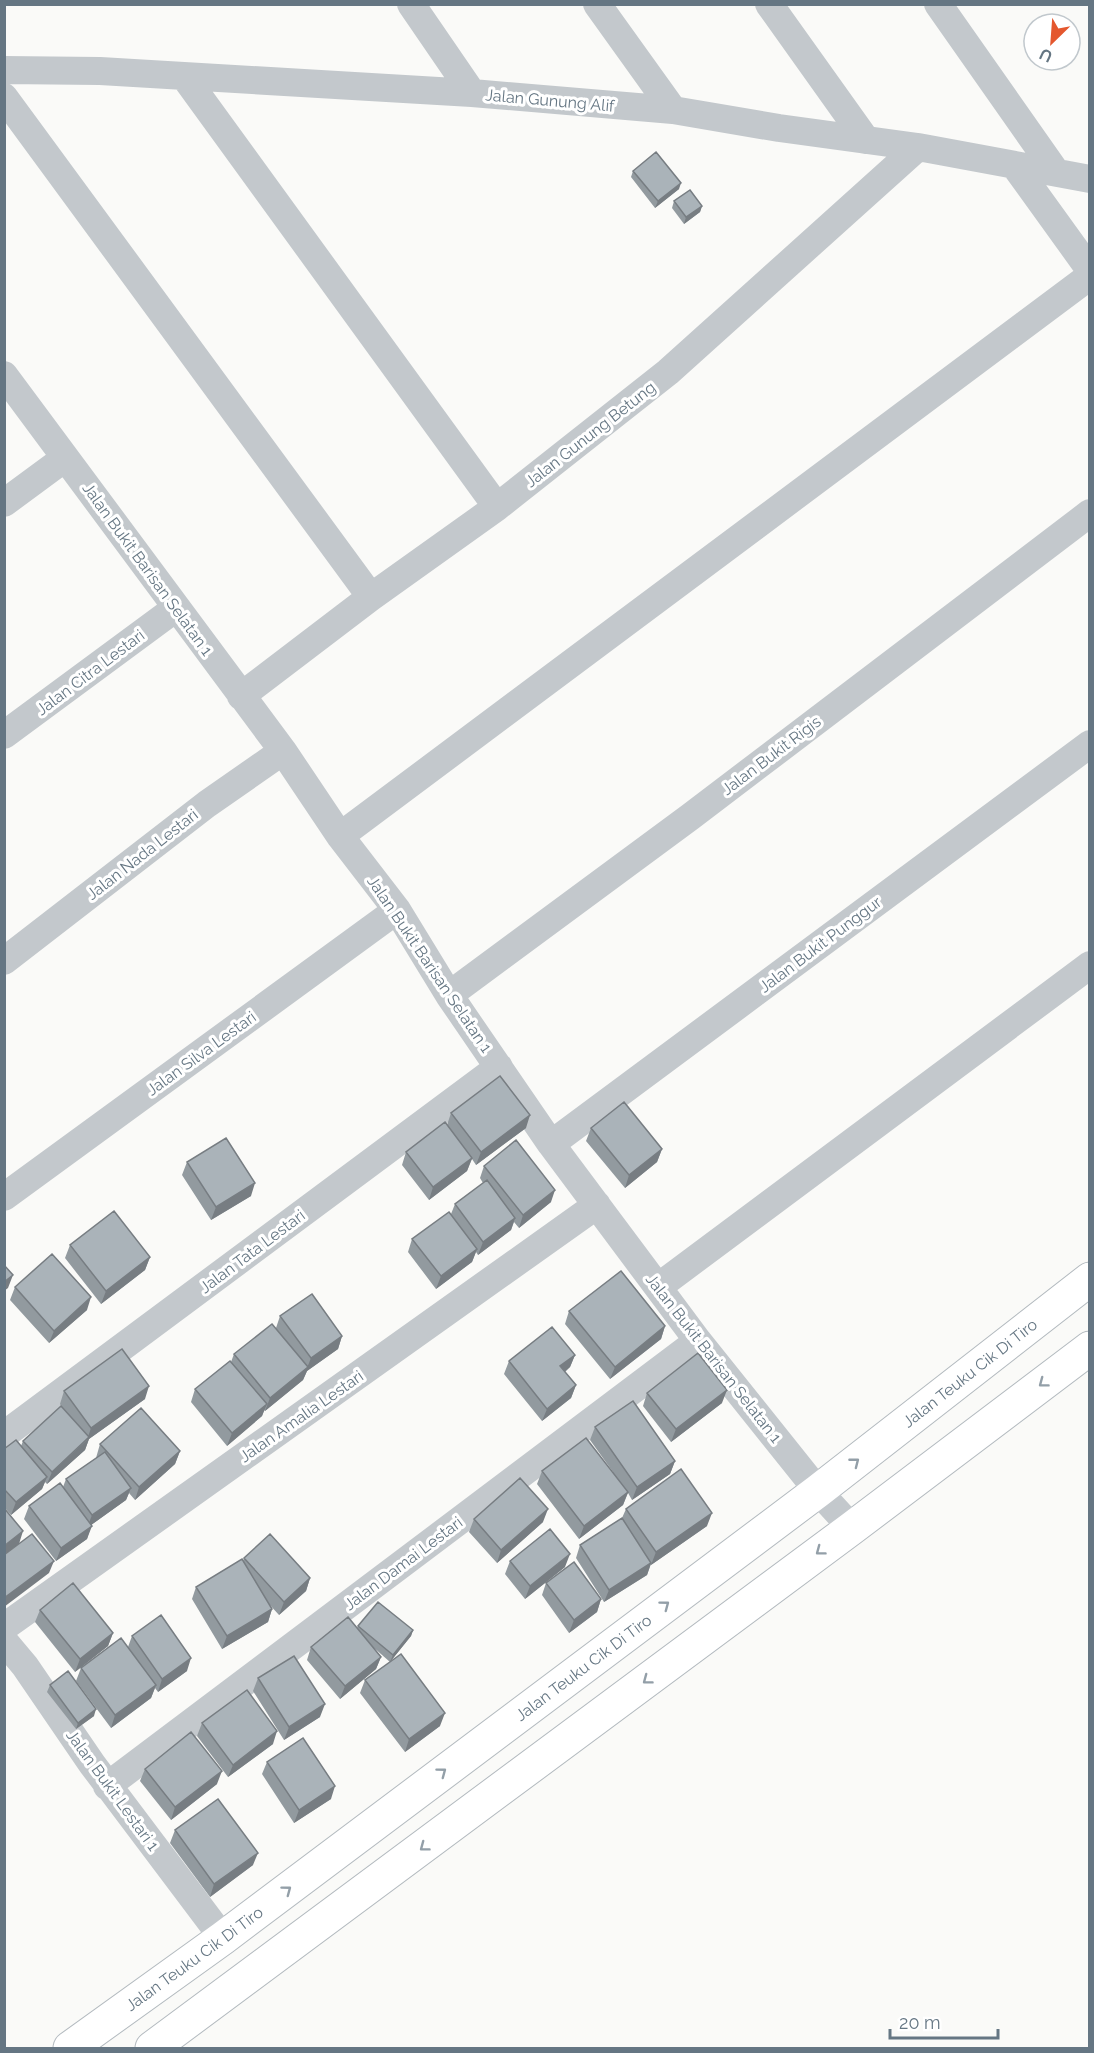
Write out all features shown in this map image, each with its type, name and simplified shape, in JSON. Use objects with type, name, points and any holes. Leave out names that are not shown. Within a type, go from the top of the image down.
[{"type":"street","points":[[411,4],[472,93]]},
{"type":"street","points":[[597,4],[673,110]]},
{"type":"street","points":[[769,4],[866,140]]},
{"type":"street","points":[[938,4],[1056,172]]},
{"type":"street","name":"Jalan Gunung Alif","points":[[4,70],[100,71],[472,93],[673,110],[918,147],[1089,179]]},
{"type":"street","points":[[184,76],[497,507]]},
{"type":"street","points":[[4,97],[371,597]]},
{"type":"street","name":"Jalan Gunung Betung","points":[[241,696],[371,597],[497,507],[668,372],[918,147]]},
{"type":"street","points":[[1015,166],[1089,270]]},
{"type":"street","points":[[340,836],[1089,276]]},
{"type":"street","name":"Jalan Bukit Barisan Selatan 1","points":[[4,375],[283,751],[340,836],[397,909],[449,995],[550,1144],[698,1341],[818,1491],[852,1528]]},
{"type":"street","points":[[4,503],[66,458]]},
{"type":"street","name":"Jalan Bukit Rigis","points":[[449,995],[690,817],[1089,513]]},
{"type":"street","name":"Jalan Citra Lestari","points":[[4,735],[176,608]]},
{"type":"street","name":"Jalan Bukit Punggur","points":[[550,1144],[1089,744]]},
{"type":"street","name":"Jalan Nada Lestari","points":[[4,961],[207,804],[283,751]]},
{"type":"street","name":"Jalan Silva Lestari","points":[[4,1197],[397,909]]},
{"type":"street","points":[[658,1287],[1089,965]]},
{"type":"street","name":"Jalan Tata Lestari","points":[[4,1435],[499,1067]]},
{"type":"street","name":"Jalan Amalia Lestari","points":[[4,1627],[597,1205]]},
{"type":"street","name":"Jalan Teuku Cik Di Tiro","points":[[70,2049],[223,1938],[818,1491],[1089,1278]]},
{"type":"street","name":"Jalan Damai Lestari","points":[[108,1786],[698,1341]]},
{"type":"street","points":[[152,2049],[852,1528],[1089,1348]]},
{"type":"street","name":"Jalan Bukit Lestari 1","points":[[4,1641],[25,1666],[108,1786],[223,1938]]},
{"type":"building","points":[[656,152],[681,183],[658,201],[633,171]]},
{"type":"building","points":[[690,190],[702,206],[686,217],[674,201]]},
{"type":"building","points":[[500,1076],[530,1115],[481,1152],[451,1113]]},
{"type":"building","points":[[624,1102],[662,1149],[629,1175],[591,1128]]},
{"type":"building","points":[[445,1122],[472,1158],[433,1187],[406,1152]]},
{"type":"building","points":[[226,1138],[255,1183],[216,1207],[187,1162]]},
{"type":"building","points":[[516,1140],[555,1190],[523,1215],[484,1166]]},
{"type":"building","points":[[487,1180],[515,1218],[483,1242],[455,1204]]},
{"type":"building","points":[[114,1211],[150,1257],[106,1291],[70,1245]]},
{"type":"building","points":[[449,1212],[477,1249],[441,1276],[412,1239]]},
{"type":"building","points":[[52,1254],[91,1297],[54,1331],[15,1287]]},
{"type":"building","points":[[4,1265],[13,1275],[4,1282]]},
{"type":"building","points":[[621,1271],[665,1326],[615,1367],[569,1311]]},
{"type":"building","points":[[312,1294],[342,1336],[311,1358],[280,1316]]},
{"type":"building","points":[[272,1324],[308,1367],[270,1398],[234,1354]]},
{"type":"building","points":[[552,1327],[575,1355],[560,1366],[576,1385],[547,1409],[509,1361]]},
{"type":"building","points":[[122,1349],[149,1386],[91,1428],[64,1391]]},
{"type":"building","points":[[698,1353],[727,1390],[676,1429],[647,1393]]},
{"type":"building","points":[[230,1361],[267,1404],[232,1433],[195,1389]]},
{"type":"building","points":[[633,1401],[675,1461],[637,1487],[595,1427]]},
{"type":"building","points":[[61,1406],[89,1437],[52,1472],[23,1441]]},
{"type":"building","points":[[141,1408],[180,1451],[139,1487],[100,1444]]},
{"type":"building","points":[[586,1438],[628,1492],[584,1526],[542,1471]]},
{"type":"building","points":[[16,1440],[47,1477],[16,1502],[4,1489],[4,1449]]},
{"type":"building","points":[[105,1452],[131,1488],[92,1515],[66,1479]]},
{"type":"building","points":[[681,1469],[712,1513],[656,1552],[626,1509]]},
{"type":"building","points":[[520,1478],[548,1509],[501,1550],[474,1519]]},
{"type":"building","points":[[60,1483],[92,1526],[61,1548],[29,1506]]},
{"type":"building","points":[[4,1508],[23,1531],[4,1546]]},
{"type":"building","points":[[622,1518],[651,1563],[609,1590],[580,1545]]},
{"type":"building","points":[[550,1529],[570,1554],[530,1586],[510,1561]]},
{"type":"building","points":[[32,1534],[54,1561],[4,1598],[4,1555]]},
{"type":"building","points":[[270,1534],[310,1578],[284,1602],[244,1558]]},
{"type":"building","points":[[242,1559],[272,1609],[227,1636],[196,1587]]},
{"type":"building","points":[[574,1562],[601,1599],[574,1620],[546,1583]]},
{"type":"building","points":[[73,1583],[113,1633],[80,1659],[40,1610]]},
{"type":"building","points":[[378,1602],[413,1630],[393,1655],[358,1626]]},
{"type":"building","points":[[161,1615],[191,1658],[162,1679],[132,1636]]},
{"type":"building","points":[[348,1617],[381,1657],[345,1686],[311,1647]]},
{"type":"building","points":[[121,1638],[156,1685],[115,1715],[81,1668]]},
{"type":"building","points":[[401,1654],[445,1713],[409,1739],[365,1680]]},
{"type":"building","points":[[294,1656],[325,1704],[289,1727],[258,1678]]},
{"type":"building","points":[[68,1671],[96,1709],[78,1723],[50,1685]]},
{"type":"building","points":[[247,1690],[277,1731],[233,1765],[202,1723]]},
{"type":"building","points":[[191,1732],[222,1771],[175,1807],[145,1769]]},
{"type":"building","points":[[303,1738],[335,1786],[299,1810],[267,1762]]},
{"type":"building","points":[[218,1799],[258,1853],[214,1884],[175,1830]]}]
